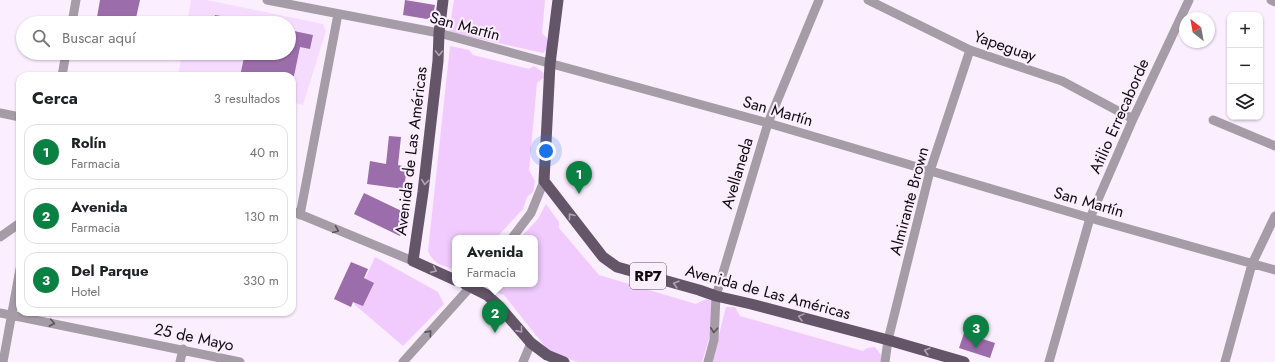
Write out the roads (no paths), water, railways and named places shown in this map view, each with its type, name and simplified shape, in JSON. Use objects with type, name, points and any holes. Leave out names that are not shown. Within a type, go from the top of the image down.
[{"type":"main road","name":"Avenida de Las Américas","points":[[413,261],[426,169],[443,0]]},
{"type":"main road","points":[[544,181],[550,64],[558,0]]},
{"type":"main road","name":"Avenida de Las Américas","points":[[544,181],[603,256],[617,268],[716,296],[888,340],[964,362]]},
{"type":"main road","points":[[413,261],[452,279]]},
{"type":"main road","points":[[473,287],[487,295],[499,306],[531,343],[547,355],[564,362]]},
{"type":"street","points":[[73,16],[76,0]]},
{"type":"street","name":"San Martín","points":[[267,0],[439,33],[768,123],[930,172],[1275,270]]},
{"type":"street","name":"Avellaneda","points":[[708,362],[714,340],[716,296],[768,123],[819,0]]},
{"type":"street","name":"Yapeguay","points":[[868,0],[970,50],[1062,81],[1133,119]]},
{"type":"street","name":"Atilio Errecaborde","points":[[1049,362],[1090,218],[1133,119],[1190,0]]},
{"type":"street","points":[[1271,0],[1275,2]]},
{"type":"street","points":[[338,14],[296,213],[413,261]]},
{"type":"street","name":"Almirante Brown","points":[[885,362],[888,340],[930,172],[970,50]]},
{"type":"street","points":[[63,72],[65,60]]},
{"type":"street","points":[[0,113],[16,116]]},
{"type":"street","points":[[1213,120],[1275,146]]},
{"type":"street","points":[[514,235],[531,213],[544,181]]},
{"type":"street","points":[[1225,362],[1252,264],[1275,216]]},
{"type":"street","points":[[0,237],[16,226]]},
{"type":"street","points":[[403,362],[468,287]]},
{"type":"street","points":[[3,362],[16,289]]},
{"type":"street","name":"25 de Mayo","points":[[0,313],[16,316]]},
{"type":"street","name":"25 de Mayo","points":[[16,316],[183,349],[240,362]]},
{"type":"street","points":[[523,362],[531,343]]},
{"type":"street","points":[[180,362],[183,349]]},
{"type":"place","name":"Rolín","points":[[579,194]]},
{"type":"place","name":"Avenida","points":[[495,333]]},
{"type":"place","name":"Del Parque","points":[[976,348]]}]
